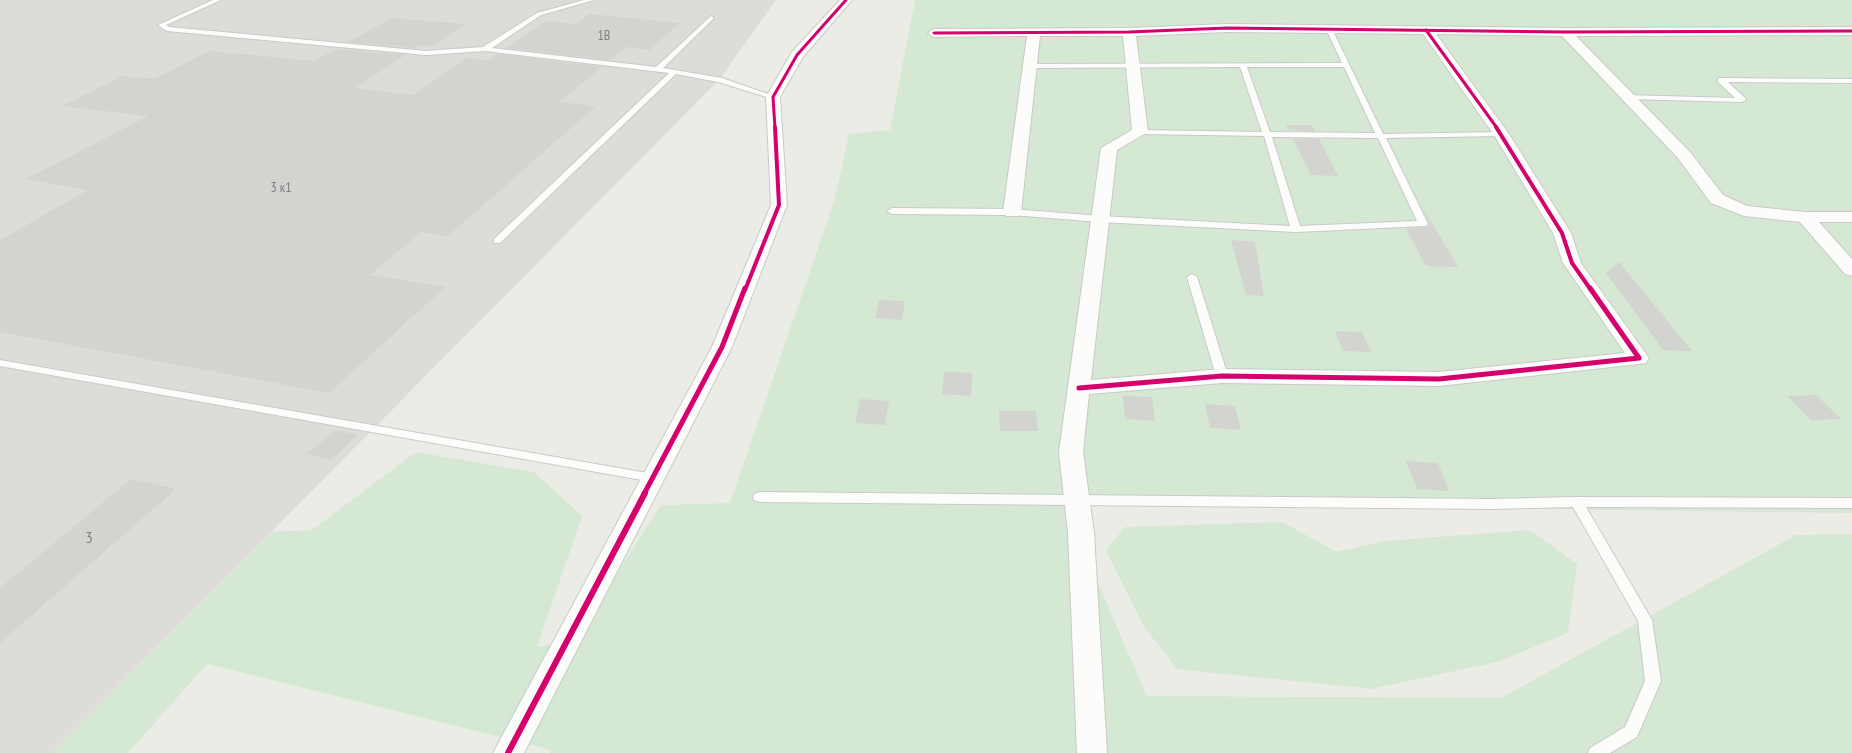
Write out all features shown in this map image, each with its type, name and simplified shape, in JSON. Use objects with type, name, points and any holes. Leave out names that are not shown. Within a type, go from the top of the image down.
[{"type":"street","points":[[508,753],[722,347],[779,205],[772,97],[797,55],[846,0]]},
{"type":"street","points":[[934,33],[1129,32],[1227,28],[1565,32],[1852,31]]},
{"type":"street","points":[[1079,388],[1222,376],[1439,379],[1639,358],[1572,263],[1562,233],[1501,134],[1426,30]]},
{"type":"street","points":[[1012,212],[1034,32]]},
{"type":"street","points":[[1092,753],[1081,533],[1071,452],[1108,148],[1140,132],[1129,32]]},
{"type":"street","points":[[1565,32],[1684,155],[1717,198],[1744,211],[1805,217],[1852,218]]},
{"type":"street","points":[[1805,217],[1852,270]]},
{"type":"lane","points":[[218,0],[161,25],[167,29],[426,53],[485,49],[658,69],[719,80],[772,97]]},
{"type":"lane","points":[[485,49],[539,14],[591,0]]},
{"type":"lane","points":[[658,69],[711,18]]},
{"type":"lane","points":[[892,211],[1012,212],[1100,220],[1296,229],[1423,224],[1329,29]]},
{"type":"lane","points":[[1243,65],[1267,134],[1296,229]]},
{"type":"lane","points":[[1030,66],[1346,65]]},
{"type":"lane","points":[[497,241],[674,72]]},
{"type":"lane","points":[[1626,97],[1742,100],[1721,80],[1852,81]]},
{"type":"lane","points":[[1140,132],[1381,136],[1501,134]]},
{"type":"lane","points":[[1192,277],[1222,376]]},
{"type":"lane","points":[[0,364],[653,478]]},
{"type":"lane","points":[[759,496],[1491,504],[1576,502],[1852,503]]},
{"type":"lane","points":[[1576,502],[1645,620],[1653,681],[1631,732],[1596,753]]},
{"type":"shaded area","points":[[0,0],[776,0],[719,80],[52,753],[0,753]]},
{"type":"green space","points":[[915,0],[1852,0],[1852,513],[1063,503],[1147,696],[1501,698],[1796,535],[1852,534],[1852,753],[550,753],[551,750],[207,664],[128,753],[52,753],[272,532],[312,530],[416,452],[534,472],[582,516],[537,647],[574,640],[661,505],[730,503],[834,202],[849,134],[890,130]]},
{"type":"green space","points":[[1282,522],[1337,552],[1384,541],[1530,530],[1577,564],[1568,633],[1497,662],[1371,689],[1177,669],[1144,627],[1106,550],[1125,527]]},
{"type":"building","points":[[590,14],[680,23],[649,50],[626,47],[611,60],[507,48],[546,21],[576,24]]},
{"type":"building","points":[[392,18],[465,24],[433,46],[420,45],[415,48],[348,42]]},
{"type":"building","points":[[336,49],[405,55],[355,88],[413,95],[467,58],[489,61],[498,54],[602,67],[559,102],[596,106],[448,236],[421,232],[370,275],[445,287],[329,393],[0,332],[0,240],[88,190],[26,179],[148,116],[62,106],[123,76],[155,79],[209,51],[314,61]]},
{"type":"building","points":[[1286,125],[1312,125],[1315,131],[1289,130]]},
{"type":"building","points":[[1293,139],[1319,139],[1338,176],[1311,175]]},
{"type":"building","points":[[1424,211],[1458,267],[1426,266],[1406,229],[1427,227],[1430,223]]},
{"type":"building","points":[[1231,240],[1255,242],[1264,296],[1246,295]]},
{"type":"building","points":[[1619,262],[1692,351],[1663,350],[1606,273]]},
{"type":"building","points":[[879,300],[905,301],[902,320],[875,318]]},
{"type":"building","points":[[1335,331],[1362,332],[1371,352],[1343,351]]},
{"type":"building","points":[[944,372],[972,373],[971,396],[942,394]]},
{"type":"building","points":[[1816,395],[1841,419],[1811,420],[1787,396]]},
{"type":"building","points":[[1123,396],[1152,397],[1155,421],[1125,419]]},
{"type":"building","points":[[860,399],[889,401],[885,425],[855,423]]},
{"type":"building","points":[[1205,404],[1235,406],[1241,430],[1210,428]]},
{"type":"building","points":[[999,411],[1036,411],[1038,431],[1000,431]]},
{"type":"building","points":[[335,430],[358,435],[331,460],[307,454]]},
{"type":"building","points":[[1406,461],[1438,463],[1449,491],[1417,489]]},
{"type":"building","points":[[131,479],[176,489],[0,643],[0,588]]},
{"type":"cycle path","points":[[508,753],[722,347],[779,205],[773,97],[797,55],[846,0]]},
{"type":"cycle path","points":[[934,33],[1129,32],[1227,28],[1565,32],[1852,31]]},
{"type":"cycle path","points":[[1079,388],[1222,376],[1439,379],[1639,358],[1572,263],[1562,233],[1501,134],[1426,30]]}]
